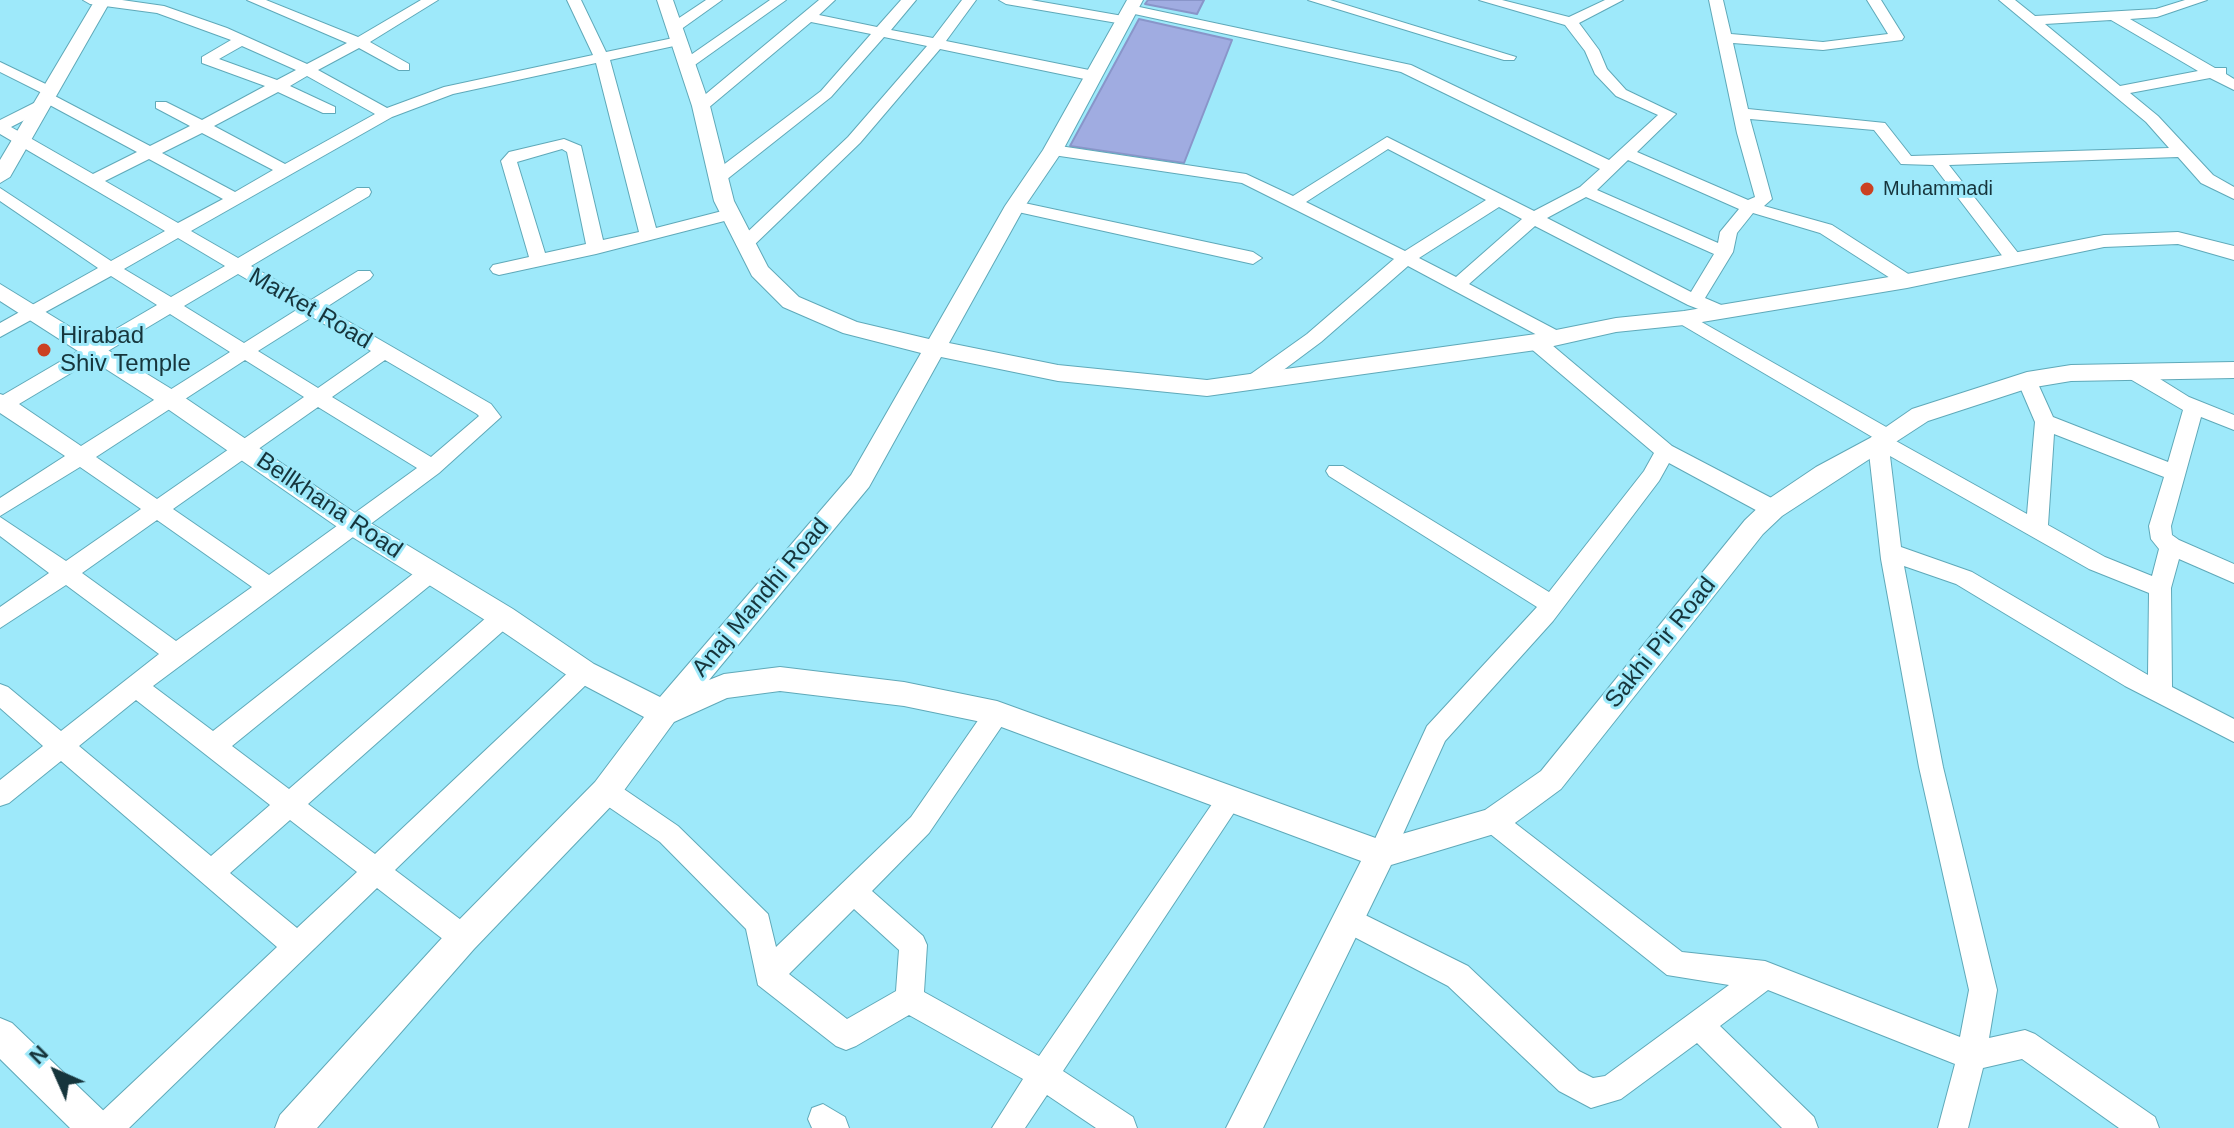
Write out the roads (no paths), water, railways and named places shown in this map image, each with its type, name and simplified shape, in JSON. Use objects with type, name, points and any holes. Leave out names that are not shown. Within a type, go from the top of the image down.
[{"type":"street","points":[[254,0],[358,42],[404,67]]},
{"type":"street","points":[[93,180],[200,127],[431,0]]},
{"type":"street","points":[[574,0],[602,59],[649,235]]},
{"type":"street","points":[[665,0],[701,106],[724,201],[759,271],[791,302],[851,328],[1058,373],[1207,388],[1545,339],[1689,309],[1719,311],[1907,281],[2104,241],[2178,238],[2234,253]]},
{"type":"street","points":[[0,331],[386,114],[449,90],[602,59],[676,34],[715,0]]},
{"type":"street","points":[[687,64],[779,0]]},
{"type":"street","points":[[701,106],[828,0]]},
{"type":"street","points":[[720,176],[826,94],[909,0]]},
{"type":"street","points":[[745,244],[854,140],[937,43],[969,0]]},
{"type":"street","points":[[1006,0],[1129,10],[1406,68],[1612,168]]},
{"type":"street","points":[[1315,0],[1509,57]]},
{"type":"street","points":[[1456,286],[1534,218],[1586,191],[1668,114],[1621,93],[1600,71],[1592,50],[1570,22],[1486,0]]},
{"type":"street","points":[[1541,14],[1548,0]]},
{"type":"street","points":[[1570,22],[1616,0]]},
{"type":"street","points":[[1689,309],[1724,252],[1729,232],[1749,207],[1764,199],[1716,0]]},
{"type":"street","points":[[1725,38],[1823,46],[1897,37],[1874,0]]},
{"type":"street","points":[[2006,0],[2152,119],[2207,179],[2234,194]]},
{"type":"street","points":[[2031,21],[2157,13],[2200,0]]},
{"type":"street","points":[[0,177],[97,1],[159,9],[242,40],[305,69],[386,114]]},
{"type":"street","name":"Anaj Mandhi Road","points":[[293,1128],[463,938],[606,791],[664,713],[860,481],[1015,206],[1053,150],[1129,10]]},
{"type":"street","points":[[2114,16],[2234,85]]},
{"type":"street","points":[[809,17],[1094,76]]},
{"type":"street","points":[[242,40],[207,60],[276,85],[329,110]]},
{"type":"street","points":[[0,66],[45,98],[234,198]]},
{"type":"street","points":[[2116,91],[2234,70]]},
{"type":"street","points":[[0,126],[45,98]]},
{"type":"street","points":[[161,105],[285,170]]},
{"type":"street","points":[[1741,113],[1879,126],[1907,161],[2183,152]]},
{"type":"street","name":"Market Road","points":[[0,126],[383,352],[0,619]]},
{"type":"street","points":[[1295,202],[1387,142],[1534,218],[1689,309],[1883,441],[2097,563],[2160,588]]},
{"type":"street","points":[[539,261],[509,161],[515,155],[564,144],[575,149],[596,248]]},
{"type":"street","points":[[1053,150],[1246,179],[1295,202],[1406,258],[1545,339],[1665,451],[1773,509]]},
{"type":"street","points":[[1628,154],[1749,207],[1826,229],[1907,281]]},
{"type":"street","points":[[1938,161],[2013,258]]},
{"type":"street","points":[[1586,191],[1724,252]]},
{"type":"street","points":[[268,586],[1,404],[363,192]]},
{"type":"street","points":[[0,193],[110,268],[432,468]]},
{"type":"street","points":[[1255,381],[1314,338],[1406,258],[1498,200]]},
{"type":"street","points":[[1015,206],[1253,258]]},
{"type":"street","points":[[499,269],[730,214]]},
{"type":"street","points":[[0,508],[364,275]]},
{"type":"street","name":"Bellkhana Road","points":[[0,291],[170,399],[355,526],[503,617],[584,672],[664,713]]},
{"type":"street","points":[[0,795],[176,654],[432,468],[491,417],[484,409],[383,352]]},
{"type":"street","name":"Sakhi Pir Road","points":[[1381,854],[1493,821],[1551,780],[1754,527],[1773,509],[1825,473],[1883,441],[1920,415],[2027,380],[2071,373],[2234,370]]},
{"type":"street","points":[[2137,374],[2194,407],[2234,423]]},
{"type":"street","points":[[2027,380],[2045,422],[2037,527]]},
{"type":"street","points":[[2194,407],[2160,526],[2162,539],[2234,574]]},
{"type":"street","points":[[2045,422],[2177,474]]},
{"type":"street","points":[[1883,441],[1891,552],[1931,767],[1983,990],[1953,1128]]},
{"type":"street","points":[[1244,1128],[1349,920],[1436,734],[1552,605],[1652,476],[1665,451]]},
{"type":"street","points":[[1336,471],[1552,605]]},
{"type":"street","points":[[0,525],[176,654]]},
{"type":"street","points":[[2160,693],[2160,588],[2171,546]]},
{"type":"street","points":[[1891,552],[1964,578],[2160,693],[2234,731]]},
{"type":"street","points":[[212,747],[431,572]]},
{"type":"street","points":[[211,873],[503,617]]},
{"type":"street","points":[[107,1128],[584,672]]},
{"type":"street","points":[[664,713],[724,686],[780,679],[904,694],[997,713],[1381,854]]},
{"type":"street","points":[[137,687],[463,938]]},
{"type":"street","points":[[0,694],[298,947]]},
{"type":"street","points":[[768,975],[920,825],[997,713]]},
{"type":"street","points":[[606,791],[669,834],[758,923],[768,975],[846,1036],[909,999]]},
{"type":"street","points":[[1007,1128],[1230,799]]},
{"type":"street","points":[[1493,821],[1677,965],[1765,975],[1971,1056],[2025,1044],[2144,1128]]},
{"type":"street","points":[[853,891],[913,945],[909,999]]},
{"type":"street","points":[[1349,920],[1458,976],[1569,1081],[1591,1093],[1611,1089],[1765,975]]},
{"type":"street","points":[[909,999],[1042,1074],[1122,1128]]},
{"type":"street","points":[[1700,1026],[1803,1128]]},
{"type":"street","points":[[0,1035],[95,1128]]},
{"type":"place","name":"Muhammadi","points":[[1867,189]]},
{"type":"place","name":"Hirabad Shiv Temple","points":[[44,350]]}]
